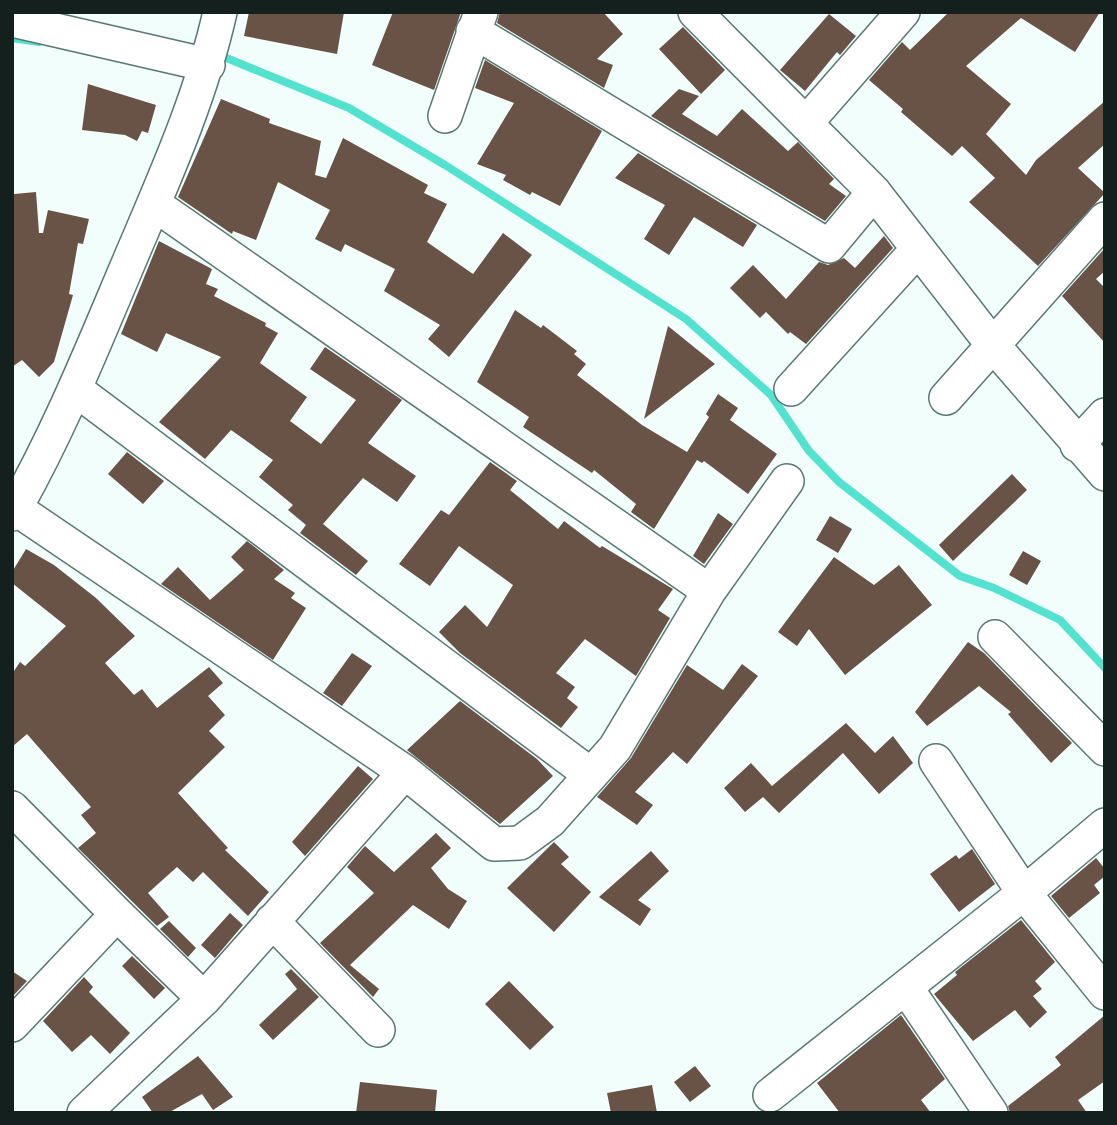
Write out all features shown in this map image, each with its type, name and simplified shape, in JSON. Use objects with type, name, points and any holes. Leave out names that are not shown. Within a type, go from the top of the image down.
[{"type":"street","points":[[220,12],[208,65],[154,204],[75,389],[17,493],[405,772],[494,844],[520,843],[550,821],[615,748],[709,591],[788,481]]},
{"type":"street","points":[[695,12],[874,192],[992,344],[1077,445],[1105,474]]},
{"type":"street","points":[[806,123],[902,12]]},
{"type":"street","points":[[12,20],[208,65]]},
{"type":"street","points":[[445,116],[477,22],[829,246],[874,192]]},
{"type":"street","points":[[154,204],[709,591]]},
{"type":"street","points":[[946,398],[1105,219]]},
{"type":"street","points":[[792,389],[918,248]]},
{"type":"street","points":[[75,389],[591,775]]},
{"type":"street","points":[[1077,445],[1105,415]]},
{"type":"street","points":[[995,637],[1105,750]]},
{"type":"street","points":[[936,761],[1024,893],[1105,993]]},
{"type":"street","points":[[84,1113],[204,999],[405,772]]},
{"type":"street","points":[[12,808],[204,999]]},
{"type":"street","points":[[769,1095],[907,989],[1105,825]]},
{"type":"street","points":[[12,1025],[117,914]]},
{"type":"street","points":[[272,921],[379,1030]]},
{"type":"street","points":[[907,989],[991,1113]]},
{"type":"building","points":[[249,12],[344,12],[337,54],[244,36]]},
{"type":"building","points":[[393,12],[461,12],[434,90],[372,65]]},
{"type":"building","points":[[500,12],[603,12],[623,34],[597,59],[613,65],[604,88],[497,23]]},
{"type":"building","points":[[949,12],[1100,12],[1075,52],[1021,18],[966,66],[1011,104],[986,134],[1026,175],[1036,160],[1105,101],[1105,144],[1078,168],[1105,193],[1038,266],[969,202],[995,178],[962,146],[952,156],[869,80],[902,42],[910,50]]},
{"type":"building","points":[[829,14],[856,36],[840,55],[837,52],[805,91],[780,70]]},
{"type":"building","points":[[683,27],[725,70],[701,94],[659,49]]},
{"type":"building","points":[[485,60],[602,131],[560,206],[532,192],[530,195],[503,180],[506,175],[477,164],[514,103],[475,88]]},
{"type":"building","points":[[88,84],[156,105],[148,133],[142,131],[137,141],[125,135],[82,130]]},
{"type":"building","points":[[679,89],[699,96],[682,114],[717,136],[742,109],[788,151],[798,142],[834,179],[829,184],[846,196],[825,221],[651,116]]},
{"type":"building","points":[[221,99],[270,119],[269,123],[321,141],[315,175],[326,178],[343,138],[428,185],[424,193],[447,204],[427,242],[473,274],[503,233],[532,255],[449,357],[428,339],[440,325],[384,291],[395,269],[345,244],[341,252],[315,239],[330,210],[278,182],[256,240],[233,231],[232,234],[178,197]]},
{"type":"building","points":[[638,153],[757,225],[743,247],[694,217],[669,255],[644,239],[665,205],[615,178]]},
{"type":"building","points":[[36,192],[39,233],[43,233],[48,210],[89,219],[83,244],[78,243],[69,294],[73,295],[54,362],[39,377],[22,360],[12,367],[14,194]]},
{"type":"building","points":[[884,236],[893,248],[806,344],[790,332],[788,334],[766,312],[760,318],[730,288],[753,265],[786,299],[819,262],[828,265],[844,258],[855,268]]},
{"type":"building","points":[[159,241],[212,269],[206,284],[218,289],[214,296],[266,323],[265,326],[278,333],[260,363],[307,397],[290,421],[321,444],[356,400],[310,369],[325,347],[402,400],[368,443],[416,476],[397,502],[363,478],[323,524],[368,561],[356,575],[300,533],[306,525],[288,510],[293,505],[259,477],[273,460],[231,430],[205,459],[159,422],[221,357],[166,333],[157,352],[121,334]]},
{"type":"building","points":[[1105,248],[1105,271],[1096,279],[1105,288],[1105,343],[1062,296]]},
{"type":"building","points":[[515,310],[541,328],[543,325],[577,351],[574,354],[586,364],[577,375],[642,425],[687,452],[709,417],[706,414],[718,394],[738,408],[730,420],[777,454],[748,494],[704,461],[702,463],[697,460],[654,529],[631,512],[636,504],[594,470],[592,473],[523,427],[529,417],[477,382]]},
{"type":"building","points":[[668,326],[715,364],[644,419]]},
{"type":"building","points":[[127,452],[164,481],[143,504],[108,474]]},
{"type":"building","points":[[490,462],[517,481],[510,490],[558,529],[564,521],[600,548],[602,546],[673,589],[658,610],[670,618],[636,676],[585,639],[556,673],[575,687],[567,698],[578,707],[561,728],[460,653],[439,632],[465,605],[487,627],[513,585],[459,546],[430,586],[399,564],[441,510],[449,515]]},
{"type":"building","points":[[1012,474],[1027,490],[953,561],[939,545]]},
{"type":"building","points":[[718,513],[733,524],[704,564],[693,556]]},
{"type":"building","points":[[830,516],[852,529],[838,553],[816,540]]},
{"type":"building","points":[[247,541],[284,570],[274,579],[295,593],[291,598],[306,608],[273,660],[161,584],[178,567],[210,600],[244,570],[231,557]]},
{"type":"building","points":[[26,549],[54,565],[96,598],[135,636],[105,663],[134,695],[142,689],[157,708],[209,667],[223,683],[208,696],[225,715],[209,731],[225,747],[178,793],[228,848],[225,850],[269,892],[248,916],[203,872],[193,882],[177,867],[148,893],[169,917],[157,926],[78,848],[96,833],[81,815],[91,807],[27,734],[12,747],[12,674],[20,662],[25,666],[66,626],[12,583],[12,572]]},
{"type":"building","points":[[1023,551],[1041,561],[1027,585],[1009,575]]},
{"type":"building","points":[[834,557],[874,585],[899,565],[932,605],[845,675],[809,629],[797,646],[778,632]]},
{"type":"building","points":[[968,642],[984,653],[1072,743],[1051,763],[1008,714],[1011,712],[979,686],[927,726],[915,712]]},
{"type":"building","points":[[352,653],[372,666],[342,706],[323,693]]},
{"type":"building","points":[[742,664],[758,676],[687,764],[673,752],[635,792],[653,805],[637,825],[597,797],[631,758],[687,665],[723,690]]},
{"type":"building","points":[[460,701],[537,759],[553,776],[500,824],[407,750]]},
{"type":"building","points":[[846,723],[875,753],[893,736],[913,763],[879,794],[843,753],[779,813],[763,797],[745,812],[724,788],[751,763],[772,786]]},
{"type":"building","points":[[358,766],[373,779],[305,856],[292,842]]},
{"type":"building","points":[[436,833],[451,848],[431,868],[448,889],[467,901],[449,929],[413,905],[350,965],[379,989],[373,997],[320,943],[374,893],[347,867],[365,846],[394,872]]},
{"type":"building","points":[[554,842],[569,857],[561,864],[591,892],[554,932],[507,888]]},
{"type":"building","points":[[972,849],[995,884],[959,912],[930,874],[956,855],[959,859]]},
{"type":"building","points":[[651,851],[669,871],[638,900],[651,909],[640,926],[599,897]]},
{"type":"building","points":[[1096,858],[1105,869],[1105,876],[1094,885],[1100,893],[1069,918],[1051,896]]},
{"type":"building","points":[[230,913],[243,925],[215,958],[201,945]]},
{"type":"building","points":[[1021,920],[1055,962],[1035,981],[1042,989],[1033,996],[1047,1012],[1030,1028],[1015,1010],[973,1041],[934,994],[957,975],[955,972]]},
{"type":"building","points":[[169,921],[196,948],[188,957],[160,929]]},
{"type":"building","points":[[132,956],[165,988],[154,999],[122,966]]},
{"type":"building","points":[[291,969],[319,997],[273,1040],[259,1025],[297,989],[285,974]]},
{"type":"building","points":[[12,971],[27,981],[13,996],[12,996]]},
{"type":"building","points":[[84,977],[93,987],[89,992],[130,1033],[110,1054],[91,1035],[72,1052],[43,1021]]},
{"type":"building","points":[[509,981],[554,1027],[530,1050],[485,1004]]},
{"type":"building","points":[[901,1015],[945,1079],[921,1100],[931,1113],[840,1113],[817,1083]]},
{"type":"building","points":[[1105,1015],[1105,1081],[1078,1100],[1087,1113],[1010,1113],[1008,1106],[1061,1065],[1055,1057]]},
{"type":"building","points":[[198,1056],[233,1097],[213,1110],[202,1094],[168,1113],[153,1113],[142,1097]]},
{"type":"building","points":[[695,1066],[711,1086],[690,1102],[674,1082]]},
{"type":"building","points":[[360,1082],[437,1090],[435,1113],[356,1113]]},
{"type":"building","points":[[652,1085],[657,1113],[611,1113],[607,1093]]},
{"type":"waterway","points":[[12,38],[39,42]]},
{"type":"waterway","points":[[224,57],[349,108],[445,165],[686,319],[771,395],[809,451],[839,482],[960,576],[994,588],[1060,620],[1105,668]]}]
